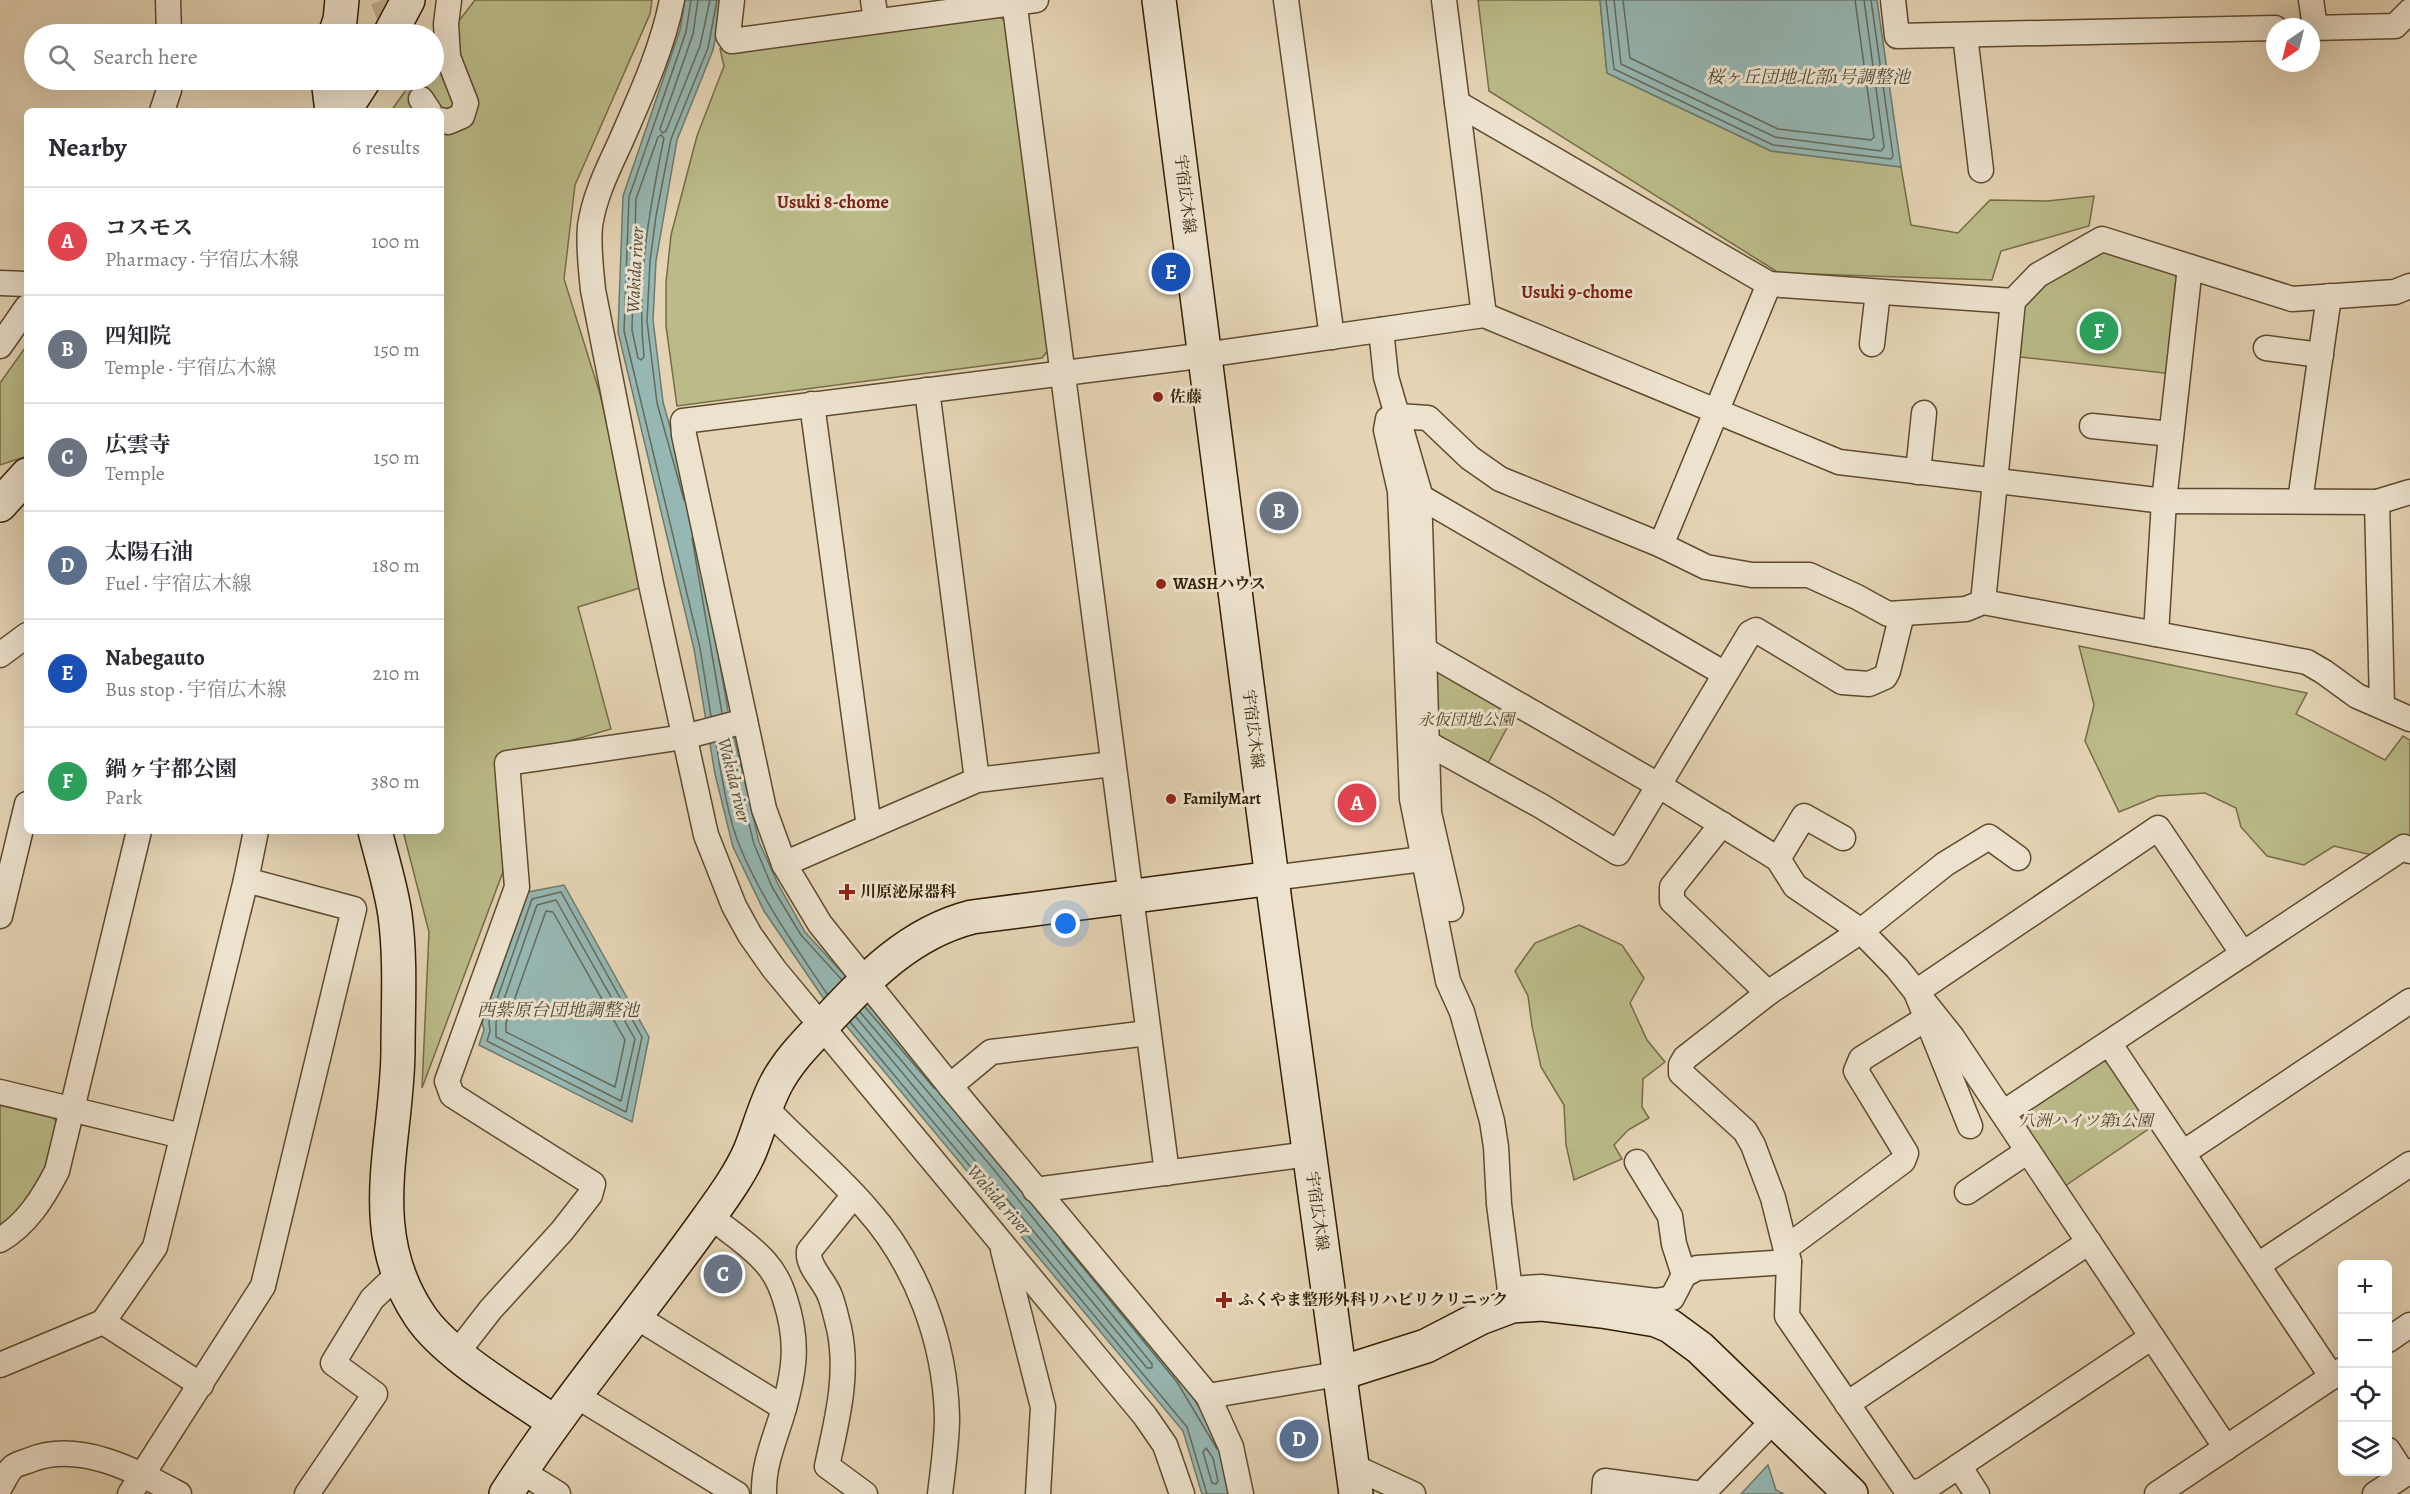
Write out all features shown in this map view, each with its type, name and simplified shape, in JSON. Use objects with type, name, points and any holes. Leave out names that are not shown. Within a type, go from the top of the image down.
[{"type":"street","points":[[168,0],[169,24]]},
{"type":"street","points":[[404,24],[429,0]]},
{"type":"street","points":[[444,121],[448,122],[462,117],[466,103],[448,57],[446,24],[449,0]]},
{"type":"street","points":[[672,0],[668,19],[646,83],[599,190],[590,225],[589,253],[593,290],[649,572],[689,735],[706,835],[734,906],[750,935],[768,960],[824,1025],[1158,1433],[1165,1445],[1182,1494]]},
{"type":"street","points":[[732,0],[728,35],[732,41],[875,11],[1021,1],[1062,373],[1167,1173]]},
{"type":"street","name":"宇宿広木線","points":[[1159,0],[1272,878],[1354,1480]]},
{"type":"street","points":[[1286,0],[1332,337]]},
{"type":"street","points":[[1444,0],[1484,315]]},
{"type":"street","points":[[1893,0],[1897,36],[2266,28]]},
{"type":"street","points":[[2311,0],[2312,18]]},
{"type":"street","points":[[2320,28],[2395,26],[2408,17]]},
{"type":"street","points":[[1965,35],[1981,170]]},
{"type":"street","points":[[163,108],[169,90]]},
{"type":"street","points":[[329,90],[332,108]]},
{"type":"street","points":[[346,108],[358,90]]},
{"type":"street","points":[[369,108],[380,90]]},
{"type":"street","points":[[1457,103],[1770,284],[2013,301]]},
{"type":"street","points":[[1983,602],[2013,301],[2038,275],[2102,238],[2292,299],[2395,292],[2410,286]]},
{"type":"street","points":[[2156,634],[2164,501],[2190,267]]},
{"type":"street","points":[[0,283],[24,284]]},
{"type":"street","points":[[1660,545],[1770,284]]},
{"type":"street","points":[[1872,345],[1878,292]]},
{"type":"street","points":[[2300,501],[2329,296]]},
{"type":"street","points":[[0,346],[24,311]]},
{"type":"street","points":[[1241,1494],[1231,1447],[1208,1396],[951,1086],[862,983],[820,924],[784,864],[764,809],[741,723],[683,421],[1206,355],[1484,315],[1839,462],[2164,501],[2377,502],[2410,492]]},
{"type":"street","points":[[1381,330],[1386,376],[1419,496],[1429,813],[1452,909]]},
{"type":"street","points":[[2266,348],[2321,355]]},
{"type":"street","points":[[927,390],[977,780]]},
{"type":"street","points":[[812,404],[869,827]]},
{"type":"street","points":[[1918,472],[1924,413]]},
{"type":"street","points":[[1511,1298],[1499,1204],[1496,1147],[1492,1121],[1462,1012],[1448,981],[1422,859],[1412,799],[1400,491],[1386,430],[1388,419],[1398,416],[1428,418],[1470,458],[1500,478],[1660,545],[1706,567],[1752,575],[1809,575],[1888,614],[1966,609],[1983,602],[2307,663],[2324,672],[2357,696],[2410,719]]},
{"type":"street","points":[[2092,426],[2171,434]]},
{"type":"street","points":[[0,505],[24,479]]},
{"type":"street","points":[[1419,496],[1725,674]]},
{"type":"street","points":[[2377,502],[2382,706]]},
{"type":"street","points":[[0,528],[24,503]]},
{"type":"street","points":[[1427,743],[1541,806],[1618,853],[1750,633],[1756,630],[1842,682],[1869,684],[1885,677],[1888,671],[1902,614]]},
{"type":"street","points":[[0,655],[24,637]]},
{"type":"street","points":[[1424,650],[1658,785],[1778,859],[1795,886],[1861,931],[1916,992],[1952,1037],[2226,1448]]},
{"type":"street","points":[[456,1354],[490,1309],[562,1231],[590,1195],[594,1184],[452,1095],[447,1081],[517,887],[507,763],[689,735],[741,723]]},
{"type":"street","points":[[784,864],[977,780],[1113,764]]},
{"type":"street","points":[[0,916],[24,816]]},
{"type":"street","points":[[1778,859],[1804,816],[1843,838]]},
{"type":"street","points":[[1722,824],[1672,888],[1672,901],[1768,993]]},
{"type":"street","points":[[1916,992],[2158,828],[2243,954]]},
{"type":"street","points":[[0,1240],[13,1232],[29,1216],[57,1171],[138,834]]},
{"type":"street","points":[[0,1365],[103,1322],[155,1247],[255,834]]},
{"type":"street","points":[[376,834],[394,914],[398,946],[398,1054],[387,1182],[387,1229],[398,1275],[420,1317],[456,1354],[554,1422]]},
{"type":"street","points":[[2018,858],[1989,837],[1945,864],[1861,931],[1768,993],[1685,1058],[1681,1065],[1681,1073],[1745,1131],[1753,1145],[1773,1198],[1788,1255],[1787,1316],[1905,1488],[1911,1492],[1923,1490],[1959,1467],[2152,1338]]},
{"type":"street","points":[[2003,1113],[2404,847],[2410,851]]},
{"type":"street","points":[[558,1494],[513,1482],[554,1422],[710,1216],[749,1153],[776,1083],[786,1068],[862,983],[891,957],[949,923],[1001,912],[1422,859]]},
{"type":"street","points":[[136,1484],[263,1286],[354,909],[246,880]]},
{"type":"street","points":[[1916,992],[1970,1126]]},
{"type":"street","points":[[2183,1153],[2410,1001]]},
{"type":"street","points":[[1208,1396],[1338,1374],[1425,1346],[1480,1318],[1511,1298],[1540,1287],[1656,1301],[1672,1298],[1684,1275],[1697,1268],[1788,1255],[1903,1161],[1906,1153],[1856,1071],[1860,1059],[1927,1018]]},
{"type":"street","points":[[951,1086],[991,1052],[1148,1033]]},
{"type":"street","points":[[2109,1043],[2258,1265],[2338,1374]]},
{"type":"street","points":[[0,1092],[182,1136]]},
{"type":"street","points":[[766,1108],[867,1208],[894,1246],[916,1284],[936,1334],[945,1379],[947,1419],[940,1494]]},
{"type":"street","points":[[1967,1192],[2028,1151]]},
{"type":"street","points":[[1035,1190],[1309,1154]]},
{"type":"street","points":[[1637,1162],[1670,1216],[1674,1244],[1684,1275]]},
{"type":"street","points":[[2258,1265],[2410,1164]]},
{"type":"street","points":[[854,1195],[809,1251],[808,1258],[830,1294],[843,1357],[843,1391],[827,1466],[865,1494]]},
{"type":"street","points":[[710,1216],[766,1263],[780,1285],[792,1321],[796,1349],[795,1364],[765,1471],[764,1494]]},
{"type":"street","points":[[1847,1404],[2089,1242]]},
{"type":"street","points":[[1002,1244],[1043,1407],[1038,1494]]},
{"type":"street","points":[[306,1494],[375,1394],[333,1363],[372,1299],[398,1275]]},
{"type":"street","points":[[1511,1298],[1649,1319],[1670,1326],[1700,1348],[1851,1494]]},
{"type":"street","points":[[634,1316],[784,1408]]},
{"type":"street","points":[[103,1322],[201,1385]]},
{"type":"street","points":[[2392,1337],[2410,1325]]},
{"type":"street","points":[[2171,1490],[2226,1448],[2338,1376]]},
{"type":"street","points":[[575,1395],[737,1494]]},
{"type":"street","points":[[1605,1494],[1605,1481],[1702,1494],[1774,1420]]},
{"type":"street","points":[[0,1487],[13,1467],[41,1456],[73,1455],[100,1460],[136,1484],[179,1494]]},
{"type":"street","points":[[2375,1494],[2407,1473],[2392,1455]]},
{"type":"street","points":[[1959,1467],[1977,1494]]},
{"type":"street","points":[[1354,1480],[1413,1494]]},
{"type":"green space","points":[[475,0],[652,0],[650,14],[575,185],[564,279],[600,394],[643,587],[578,607],[611,729],[514,757],[510,853],[422,1088],[429,932],[404,834],[444,834],[444,108],[393,108],[406,90],[444,90],[444,40]]},
{"type":"green space","points":[[1478,0],[1600,0],[1607,73],[1771,151],[1901,167],[1911,225],[1958,233],[1990,200],[2047,201],[2094,196],[2089,226],[2001,251],[1992,280],[1779,273],[1489,91]]},
{"type":"green space","points":[[996,15],[1005,20],[1049,349],[1042,358],[677,406],[666,326],[666,283],[671,235],[697,136],[724,66],[720,49]]},
{"type":"green space","points":[[2102,251],[2172,272],[2180,281],[2173,374],[2020,357],[2024,306],[2043,282]]},
{"type":"green space","points":[[24,349],[24,457],[0,465],[0,383]]},
{"type":"green space","points":[[2079,646],[2307,693],[2296,714],[2385,760],[2403,736],[2410,740],[2410,837],[2376,856],[2334,846],[2304,865],[2267,856],[2241,827],[2236,808],[2205,793],[2158,796],[2119,812],[2085,741],[2094,705]]},
{"type":"green space","name":"永仮団地公園","points":[[1438,668],[1515,713],[1487,765],[1442,742],[1436,733],[1434,674]]},
{"type":"green space","points":[[1579,925],[1622,945],[1644,978],[1630,1003],[1647,1040],[1665,1062],[1643,1079],[1642,1107],[1649,1118],[1628,1130],[1614,1145],[1622,1159],[1574,1180],[1566,1145],[1564,1105],[1541,1067],[1528,996],[1515,971],[1535,943]]},
{"type":"green space","name":"八洲ハイツ第1公園","points":[[2101,1060],[2112,1064],[2153,1126],[2065,1186],[2023,1123],[2023,1114]]},
{"type":"green space","points":[[0,1103],[52,1116],[58,1124],[42,1184],[0,1229]]},
{"type":"water","name":"Wakida river","points":[[685,0],[723,0],[713,50],[677,140],[656,261],[653,320],[663,402],[694,513],[728,711],[759,842],[778,884],[805,932],[870,1003],[1182,1379],[1226,1452],[1235,1494],[1202,1494],[1183,1431],[824,999],[764,911],[733,847],[715,774],[694,649],[618,332],[623,196],[680,30]]},
{"type":"water","name":"桜ヶ丘団地北部1号調整池","points":[[1600,0],[1877,0],[1901,167],[1771,151],[1607,73]]},
{"type":"water","name":"西紫原台団地調整池","points":[[564,885],[649,1037],[632,1122],[479,1045],[484,1030],[482,1022],[528,892]]},
{"type":"water","points":[[1768,1465],[1776,1490],[1784,1494],[1741,1494]]},
{"type":"tunnel","points":[[382,0],[392,24]]},
{"type":"tunnel","points":[[418,90],[421,99]]},
{"type":"place","name":"Nabegauto","points":[[1171,272]]},
{"type":"place","name":"鍋ヶ宇都公園","points":[[2099,331]]},
{"type":"place","name":"佐藤","points":[[1158,397]]},
{"type":"place","name":"四知院","points":[[1279,511]]},
{"type":"place","name":"WASHハウス","points":[[1161,584]]},
{"type":"place","name":"FamilyMart","points":[[1171,799]]},
{"type":"place","name":"コスモス","points":[[1357,803]]},
{"type":"place","name":"川原泌尿器科","points":[[847,892]]},
{"type":"place","name":"広雲寺","points":[[723,1274]]},
{"type":"place","name":"ふくやま整形外科リハビリクリニック","points":[[1224,1300]]},
{"type":"place","name":"太陽石油","points":[[1299,1439]]},
{"type":"district","name":"Usuki 8-chome","points":[[833,202]]},
{"type":"district","name":"Usuki 9-chome","points":[[1577,292]]}]
